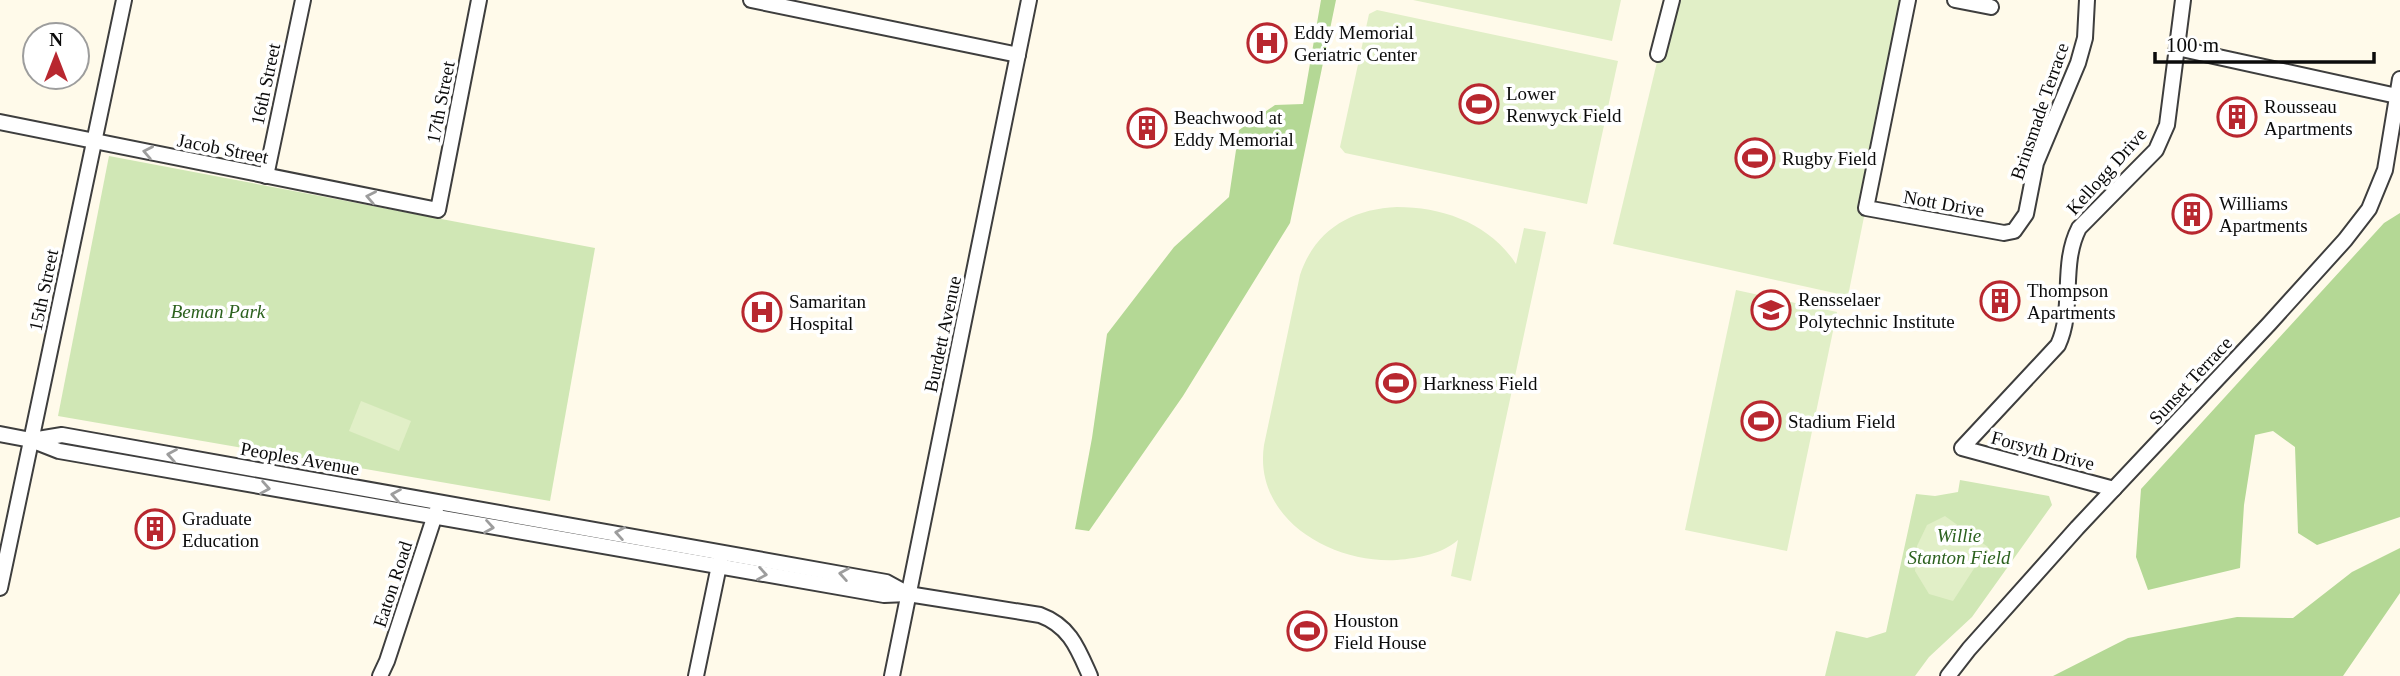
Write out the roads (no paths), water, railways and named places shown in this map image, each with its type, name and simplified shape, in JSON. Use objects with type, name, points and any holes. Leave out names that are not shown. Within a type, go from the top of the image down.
[{"type":"street","name":"15th Street","points":[[0,588],[124,0]]},
{"type":"street","name":"16th Street","points":[[266,176],[303,0]]},
{"type":"street","name":"17th Street","points":[[438,210],[479,0]]},
{"type":"street","points":[[751,0],[1018,55]]},
{"type":"street","name":"Burdett Avenue","points":[[891,676],[1030,0]]},
{"type":"street","points":[[1658,54],[1672,0]]},
{"type":"street","name":"Nott Drive","points":[[1908,0],[1866,208],[2004,233],[2014,231]]},
{"type":"street","points":[[1955,0],[1991,7]]},
{"type":"street","name":"Brinsmade Terrace","points":[[2014,231],[2025,214],[2036,163],[2078,63],[2085,38],[2087,0]]},
{"type":"street","name":"Kellogg Drive","points":[[1962,448],[2058,345],[2065,325],[2068,262],[2072,242],[2079,228],[2156,150],[2163,138],[2167,125],[2182,0]]},
{"type":"street","points":[[2176,48],[2397,96]]},
{"type":"street","name":"Sunset Terrace","points":[[1948,676],[1969,649],[2114,489],[2345,240],[2369,209],[2385,170],[2400,79]]},
{"type":"street","name":"Jacob Street","points":[[0,122],[438,210]]},
{"type":"street","name":"Peoples Avenue","points":[[0,434],[31,440],[59,451],[434,518],[560,538],[886,582],[908,594],[1040,615],[1053,620],[1072,638],[1090,676]]},
{"type":"street","name":"Peoples Avenue","points":[[31,440],[62,435],[563,523],[721,559]]},
{"type":"street","name":"Forsyth Drive","points":[[1962,448],[2114,489]]},
{"type":"street","name":"Eaton Road","points":[[380,676],[439,503]]},
{"type":"street","points":[[560,538],[563,523]]},
{"type":"street","points":[[696,676],[721,559]]},
{"type":"place","name":"Eddy Memorial Geriatric Center","points":[[1267,43]]},
{"type":"place","name":"Lower Renwyck Field","points":[[1479,104]]},
{"type":"place","name":"Rousseau Apartments","points":[[2237,117]]},
{"type":"place","name":"Beachwood at Eddy Memorial","points":[[1147,128]]},
{"type":"place","name":"Rugby Field","points":[[1755,158]]},
{"type":"place","name":"Williams Apartments","points":[[2192,214]]},
{"type":"place","name":"Thompson Apartments","points":[[2000,301]]},
{"type":"place","name":"Rensselaer Polytechnic Institute","points":[[1771,310]]},
{"type":"place","name":"Samaritan Hospital","points":[[762,312]]},
{"type":"place","name":"Harkness Field","points":[[1396,383]]},
{"type":"place","name":"Stadium Field","points":[[1761,421]]},
{"type":"place","name":"Graduate Education","points":[[155,529]]},
{"type":"place","name":"Houston Field House","points":[[1307,631]]},
{"type":"park label","name":"Beman Park","points":[[218,311]]},
{"type":"park label","name":"Willie Stanton Field","points":[[1959,546]]}]
